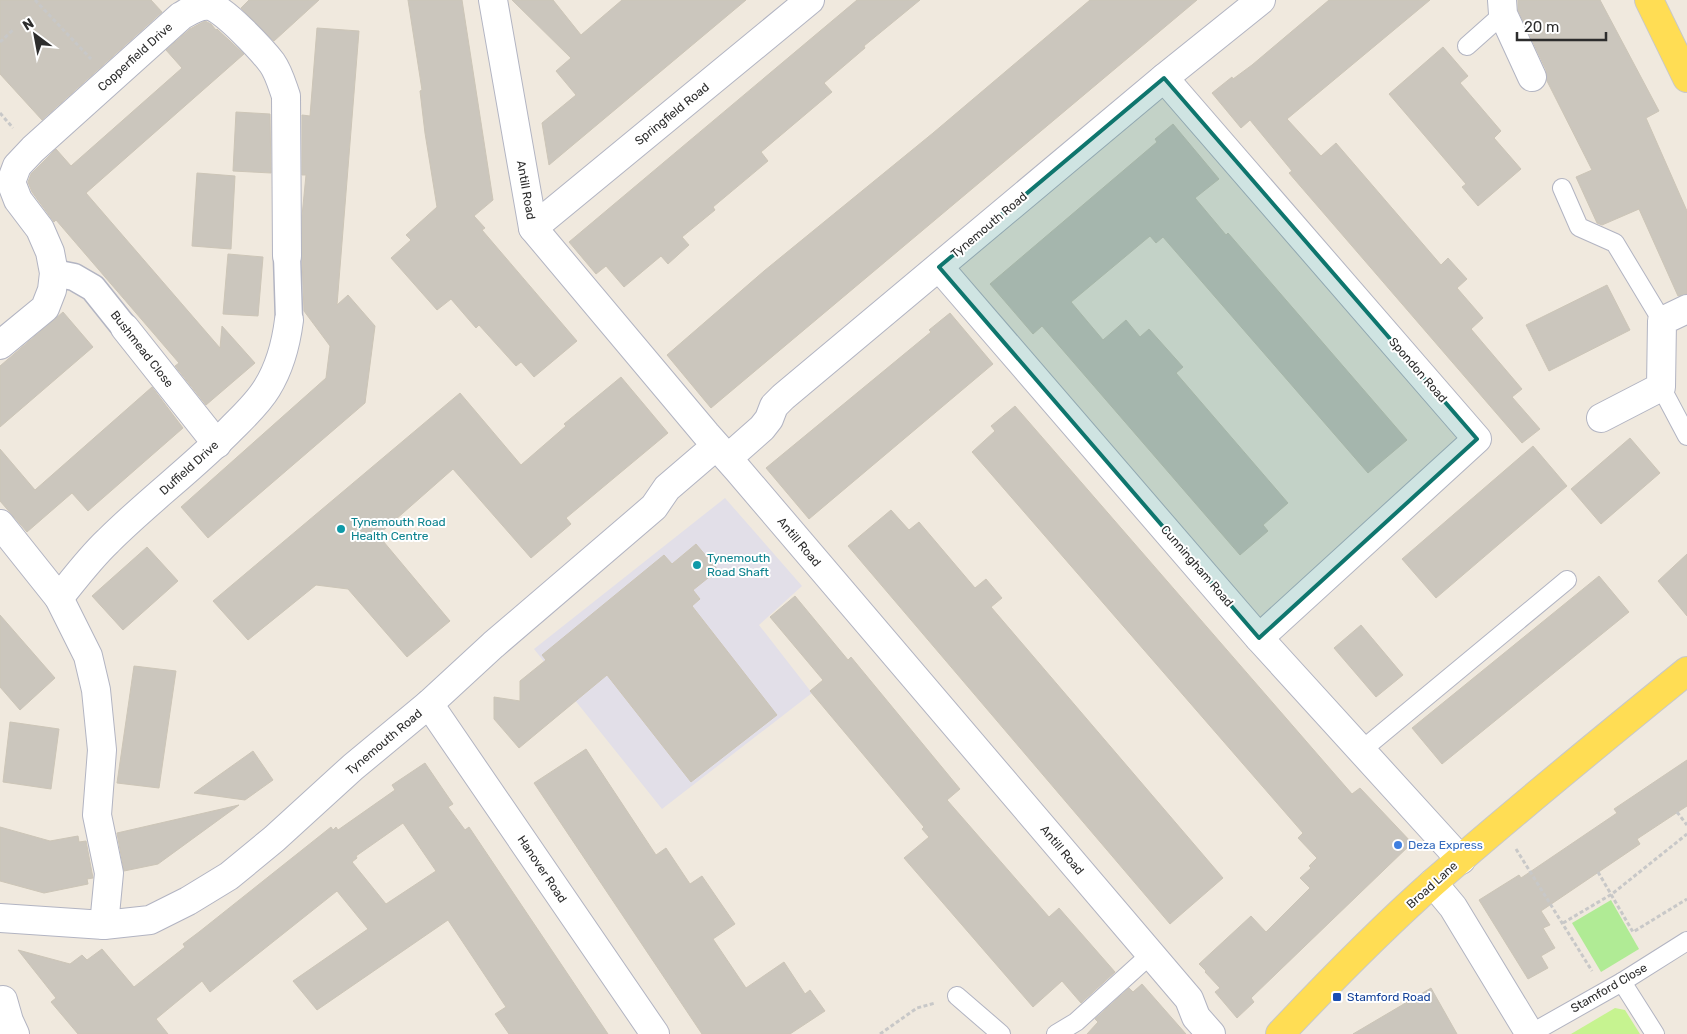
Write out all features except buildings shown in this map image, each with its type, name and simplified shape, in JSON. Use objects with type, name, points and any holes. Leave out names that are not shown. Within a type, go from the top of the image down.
[{"type":"main road","points":[[1649,0],[1687,78]]},
{"type":"main road","name":"Broad Lane","points":[[1280,1034],[1367,946],[1434,882],[1687,672]]},
{"type":"street","name":"Antill Road","points":[[494,0],[533,228],[1189,999],[1196,1017],[1211,1034]]},
{"type":"street","name":"Springfield Road","points":[[533,228],[810,0]]},
{"type":"street","name":"Tynemouth Road","points":[[0,918],[104,925],[150,920],[188,901],[229,876],[274,839],[353,767],[429,704],[500,638],[654,507],[667,488],[762,428],[769,420],[774,406],[1164,78],[1261,0]]},
{"type":"street","name":"Copperfield Drive","points":[[0,345],[44,308],[52,290],[54,274],[50,252],[40,229],[18,200],[12,182],[17,166],[109,80],[198,3],[211,6],[224,13],[273,64],[286,96],[287,256]]},
{"type":"street","points":[[1502,7],[1532,78]]},
{"type":"street","name":"Spondon Road","points":[[1164,78],[1477,439],[1259,638]]},
{"type":"street","points":[[287,256],[289,320]]},
{"type":"street","name":"Cunningham Road","points":[[939,267],[1259,638],[1461,860]]},
{"type":"street","name":"Bushmead Close","points":[[54,274],[74,277],[93,288],[217,444]]},
{"type":"street","points":[[1601,418],[1661,387],[1662,321],[1687,309]]},
{"type":"street","name":"Duffield Drive","points":[[59,598],[109,540],[217,444],[246,414],[266,389],[278,364],[287,342],[289,320]]},
{"type":"street","points":[[0,524],[59,598],[88,656],[96,690],[102,750],[97,815],[109,873],[104,925]]},
{"type":"street","name":"Hanover Road","points":[[429,704],[655,1034]]},
{"type":"street","points":[[1434,882],[1453,907],[1530,1034]]},
{"type":"street","points":[[2,995],[9,1021],[15,1034]]},
{"type":"lane","points":[[1466,46],[1502,7]]},
{"type":"lane","points":[[1562,188],[1579,227],[1615,243],[1662,321]]},
{"type":"lane","points":[[1661,387],[1687,436]]},
{"type":"lane","points":[[1362,750],[1567,580]]},
{"type":"lane","name":"Stamford Close","points":[[1530,1034],[1622,982],[1687,941]]},
{"type":"lane","points":[[1056,1034],[1076,1022],[1150,954]]},
{"type":"lane","points":[[1622,982],[1655,1034]]},
{"type":"lane","points":[[957,996],[1000,1034]]},
{"type":"path","points":[[35,0],[109,80]]},
{"type":"path","points":[[0,42],[14,29]]},
{"type":"path","points":[[1677,812],[1687,825]]},
{"type":"path","points":[[1502,825],[1605,991]]},
{"type":"path","points":[[1563,923],[1612,894],[1687,834]]},
{"type":"path","points":[[1598,872],[1633,932],[1687,899]]},
{"type":"path","points":[[880,1034],[917,1008],[957,996]]},
{"type":"highlighted area","points":[[1164,78],[1477,439],[1259,638],[939,267]]},
{"type":"shaded area","points":[[725,498],[802,586],[759,625],[812,693],[662,809],[534,649]]},
{"type":"green space","points":[[1611,900],[1639,949],[1601,972],[1572,923]]},
{"type":"green space","points":[[1615,1008],[1625,1010],[1640,1034],[1571,1034]]},
{"type":"place","name":"Tynemouth Road Health Centre","points":[[341,529]]},
{"type":"place","name":"Tynemouth Road Shaft","points":[[697,565]]},
{"type":"place","name":"Deza Express","points":[[1398,845]]},
{"type":"place","name":"Stamford Road","points":[[1337,997]]}]
